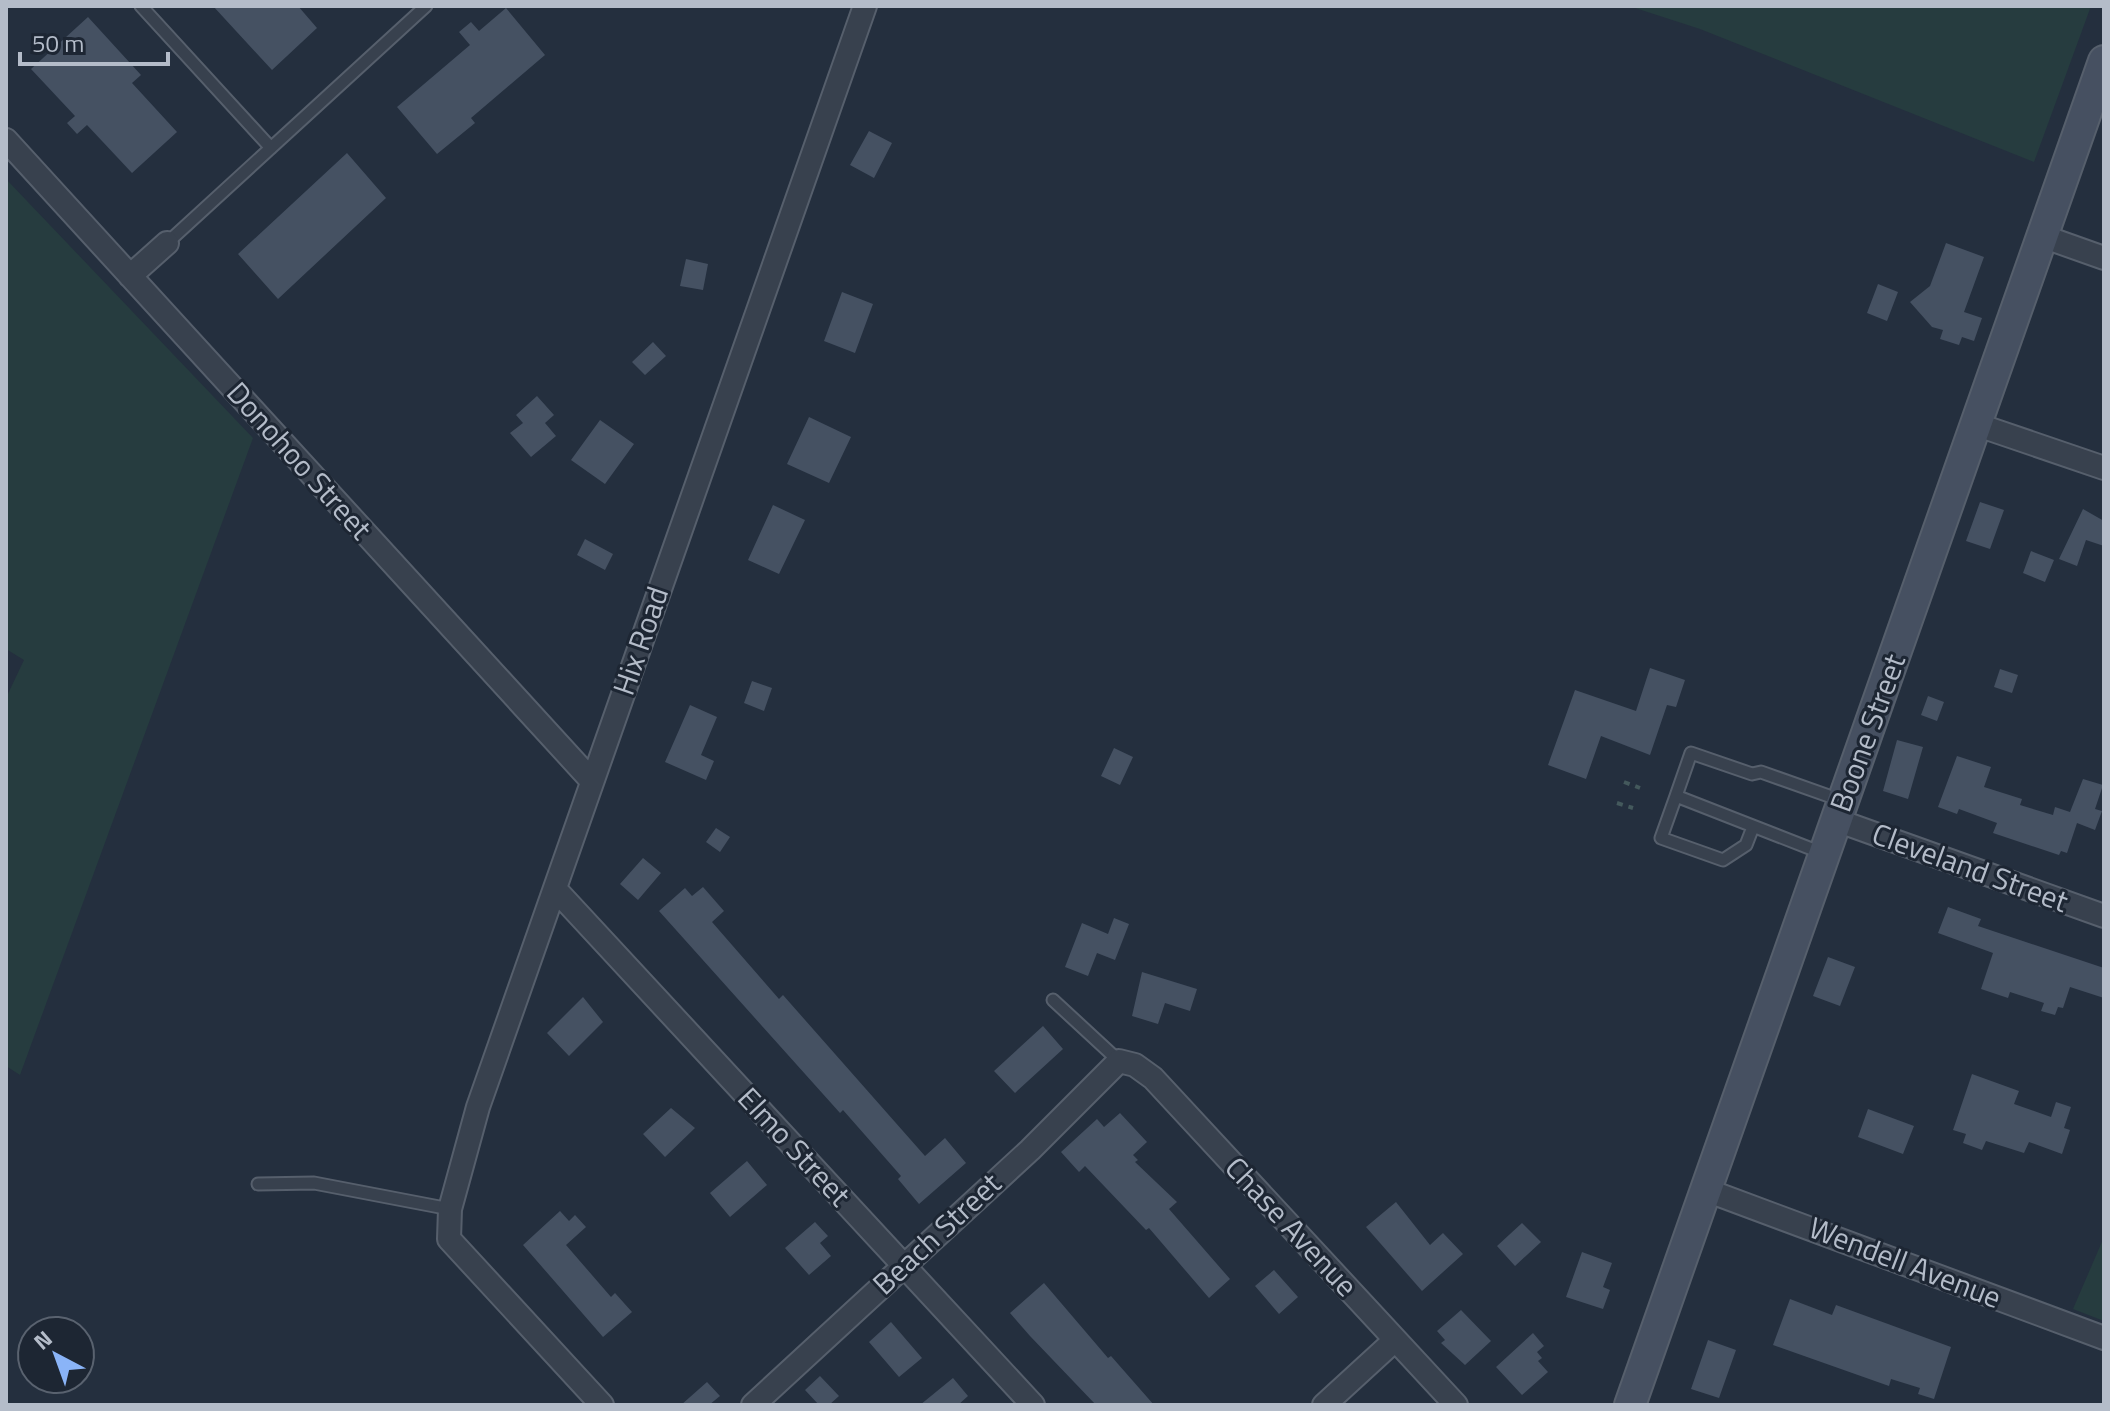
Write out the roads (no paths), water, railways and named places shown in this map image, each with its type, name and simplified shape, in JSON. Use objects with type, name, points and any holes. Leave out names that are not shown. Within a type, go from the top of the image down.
[{"type":"street","name":"Hix Road","points":[[602,1405],[449,1239],[450,1209],[478,1107],[865,6]]},
{"type":"street","name":"Boone Street","points":[[1630,1405],[2104,61]]},
{"type":"street","name":"Donohoo Street","points":[[6,140],[592,781]]},
{"type":"street","points":[[2042,236],[2104,258]]},
{"type":"street","points":[[130,276],[167,243]]},
{"type":"street","points":[[1978,425],[2104,468]]},
{"type":"street","name":"Cleveland Street","points":[[1840,811],[2104,916]]},
{"type":"street","name":"Elmo Street","points":[[555,889],[1033,1405]]},
{"type":"street","name":"Beach Street","points":[[753,1405],[1030,1150],[1119,1061]]},
{"type":"street","name":"Chase Avenue","points":[[1119,1061],[1135,1065],[1153,1078],[1456,1405]]},
{"type":"street","name":"Wendell Avenue","points":[[1706,1190],[2104,1338]]},
{"type":"street","points":[[1324,1405],[1395,1340]]},
{"type":"lane","points":[[141,6],[271,148]]},
{"type":"lane","points":[[167,243],[426,6]]},
{"type":"lane","points":[[1753,827],[1746,845],[1723,860],[1661,838],[1691,753],[1752,774],[1761,772],[1840,811]]},
{"type":"lane","points":[[1676,796],[1824,854]]},
{"type":"lane","points":[[1053,1000],[1119,1061]]},
{"type":"lane","points":[[258,1184],[314,1183],[450,1209]]}]
